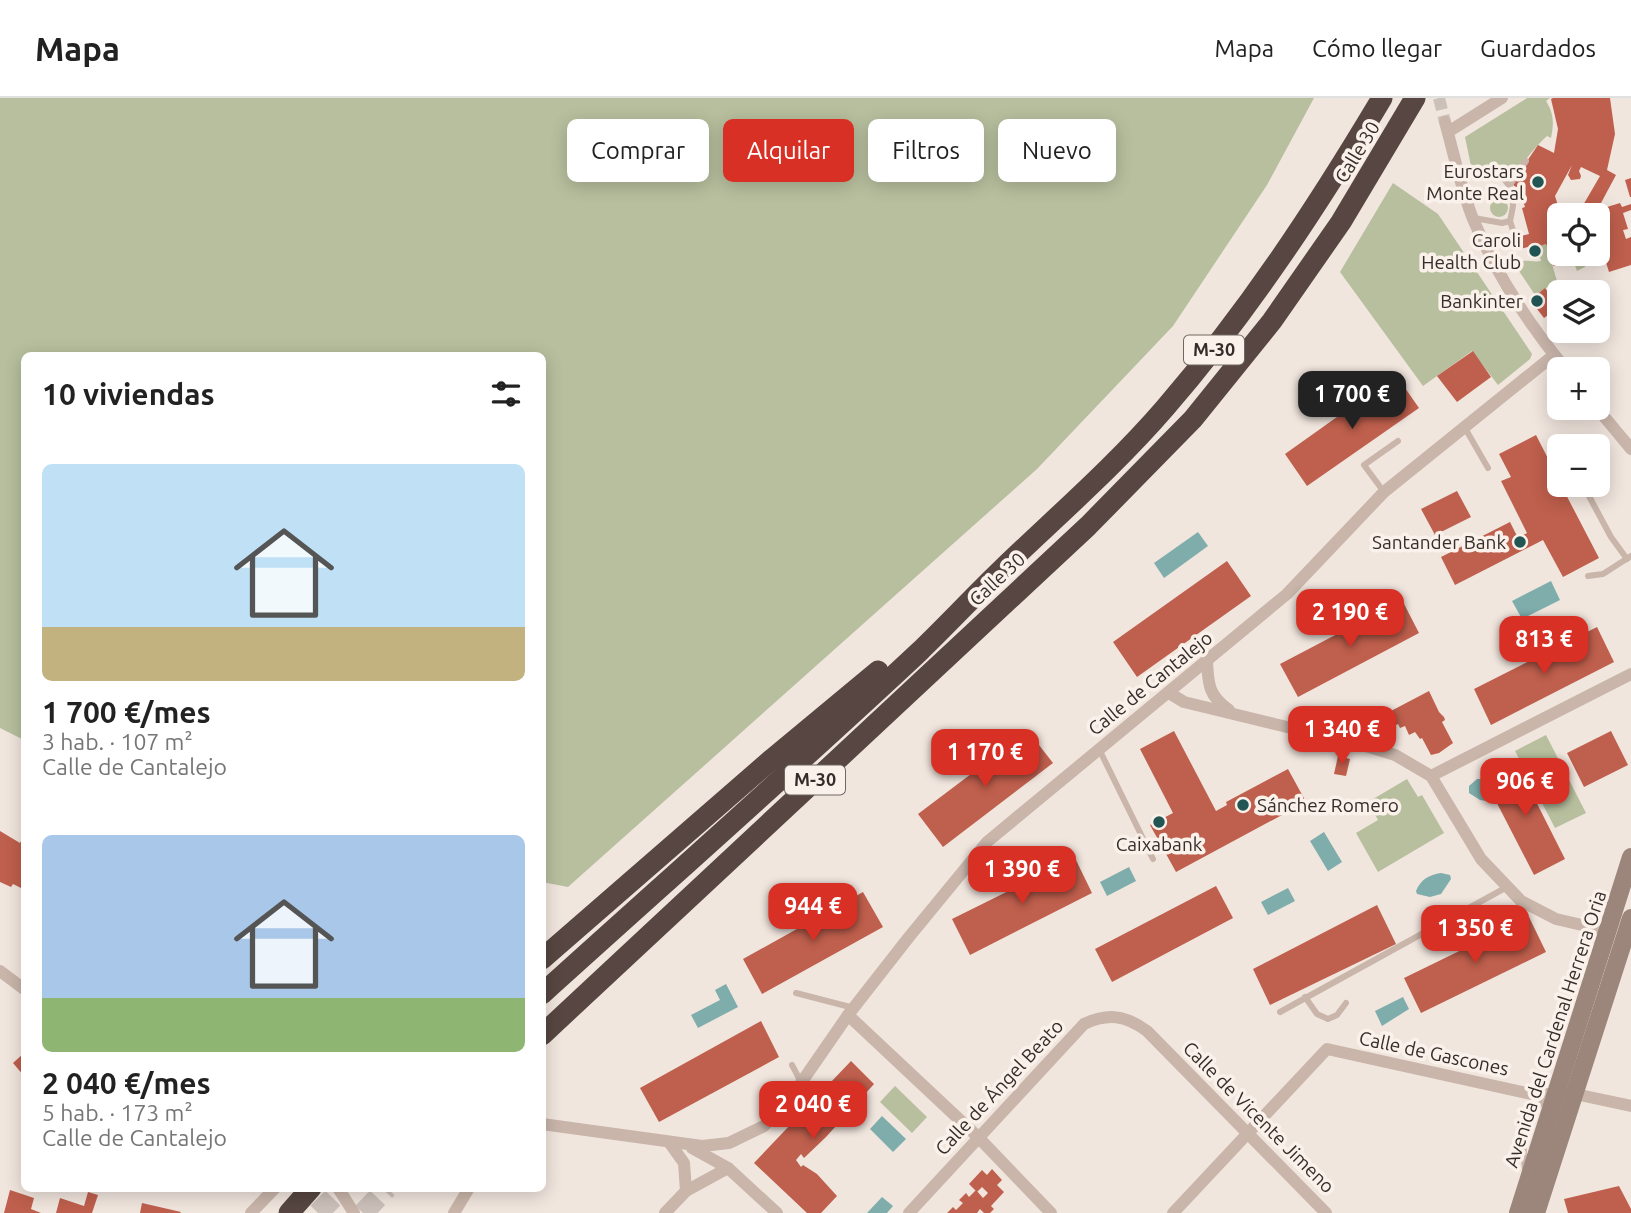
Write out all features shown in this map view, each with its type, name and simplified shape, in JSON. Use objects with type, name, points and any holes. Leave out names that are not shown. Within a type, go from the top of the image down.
[{"type":"highway","name":"Calle 30","points":[[546,990],[920,651],[1092,486],[1163,410],[1265,283],[1336,175],[1382,98]]},
{"type":"highway","name":"Calle 30","points":[[546,1031],[1088,526],[1193,419],[1272,321],[1342,222],[1415,98]]},
{"type":"highway","points":[[546,956],[772,759],[1004,568]]},
{"type":"highway","points":[[289,1213],[307,1192]]},
{"type":"main road","name":"Avenida del Cardenal Herrera Oria","points":[[1518,1213],[1631,857]]},
{"type":"main road","name":"Avenida del Cardenal Herrera Oria","points":[[1536,1213],[1630,924]]},
{"type":"street","points":[[1502,98],[1446,127],[1472,217],[1528,320],[1554,355]]},
{"type":"street","name":"Calle de Cantalejo","points":[[546,1125],[686,1145],[717,1146],[764,1126],[779,1113],[851,1012],[988,842],[1287,594],[1384,492],[1554,355]]},
{"type":"street","points":[[1607,420],[1631,449]]},
{"type":"street","points":[[1206,661],[1208,683],[1216,701],[1238,716]]},
{"type":"street","points":[[1431,776],[1631,674]]},
{"type":"street","points":[[1169,693],[1184,702],[1395,755],[1431,776],[1481,859],[1521,901],[1556,919],[1608,931]]},
{"type":"street","points":[[0,971],[21,987]]},
{"type":"street","points":[[851,1012],[1051,1213]]},
{"type":"street","name":"Calle de Ángel Beato","points":[[909,1213],[1084,1024],[1109,1016],[1127,1018],[1147,1031],[1164,1047]]},
{"type":"street","name":"Calle de Vicente Jimeno","points":[[1164,1047],[1326,1213]]},
{"type":"street","name":"Calle de Gascones","points":[[1248,1135],[1327,1049],[1531,1094],[1575,1094],[1631,1106]]},
{"type":"street","points":[[1173,1213],[1248,1135]]},
{"type":"street","points":[[669,1142],[684,1163],[685,1191]]},
{"type":"street","points":[[728,1168],[726,1156],[729,1143]]},
{"type":"street","points":[[686,1145],[728,1168],[777,1213]]},
{"type":"street","points":[[665,1213],[685,1191],[728,1168]]},
{"type":"street","points":[[251,1213],[271,1192]]},
{"type":"street","points":[[341,1192],[354,1213]]},
{"type":"street","points":[[454,1213],[467,1192]]},
{"type":"lane","points":[[1510,185],[1526,161]]},
{"type":"lane","points":[[1461,176],[1500,175],[1510,185],[1515,200],[1510,221],[1517,243]]},
{"type":"lane","points":[[1472,217],[1502,223],[1510,221]]},
{"type":"lane","points":[[1465,427],[1488,468]]},
{"type":"lane","points":[[1384,492],[1364,465],[1398,440]]},
{"type":"lane","points":[[1588,576],[1603,574],[1629,557],[1611,537],[1589,497]]},
{"type":"lane","points":[[1099,749],[1153,859]]},
{"type":"lane","points":[[1280,1012],[1507,887]]},
{"type":"lane","points":[[796,993],[851,1012]]},
{"type":"lane","points":[[1305,997],[1317,1014],[1328,1019],[1337,1015],[1346,1003]]},
{"type":"lane","points":[[792,1065],[801,1082]]},
{"type":"green space","points":[[0,98],[1314,98],[1267,185],[1173,326],[1037,469],[568,887],[546,883],[546,352],[21,352],[21,738],[0,728]]},
{"type":"green space","points":[[1527,98],[1550,98],[1546,101],[1553,119],[1551,138],[1547,136],[1520,167],[1472,171],[1465,137]]},
{"type":"green space","points":[[1393,183],[1438,214],[1532,354],[1530,359],[1498,385],[1472,351],[1423,386],[1340,272]]},
{"type":"green space","points":[[1499,199],[1505,202],[1508,208],[1505,214],[1499,217],[1493,214],[1490,208],[1493,202]]},
{"type":"green space","points":[[1546,244],[1547,266],[1553,266],[1557,280],[1547,280],[1547,287],[1535,295],[1515,265],[1523,261],[1541,261],[1537,247]]},
{"type":"green space","points":[[1546,735],[1586,813],[1555,828],[1515,751]]},
{"type":"green space","points":[[1407,779],[1418,797],[1422,795],[1444,833],[1378,872],[1356,833],[1378,820],[1368,802]]},
{"type":"green space","points":[[895,1086],[927,1117],[912,1133],[880,1102]]},
{"type":"water","points":[[1198,532],[1208,546],[1164,578],[1154,563]]},
{"type":"water","points":[[1551,581],[1560,600],[1522,619],[1512,601]]},
{"type":"water","points":[[1366,708],[1371,717],[1352,727],[1343,725],[1341,720]]},
{"type":"water","points":[[1481,779],[1493,802],[1480,800],[1469,793],[1469,786]]},
{"type":"water","points":[[1324,832],[1342,862],[1328,871],[1310,841]]},
{"type":"water","points":[[1129,867],[1136,881],[1107,896],[1100,882]]},
{"type":"water","points":[[1441,873],[1450,875],[1451,879],[1441,894],[1430,897],[1417,894],[1416,891],[1423,881],[1429,876]]},
{"type":"water","points":[[1288,888],[1295,901],[1268,915],[1261,902]]},
{"type":"water","points":[[726,984],[738,1007],[698,1028],[691,1015],[720,1000],[715,990]]},
{"type":"water","points":[[1403,997],[1409,1009],[1382,1026],[1375,1011]]},
{"type":"water","points":[[882,1116],[906,1139],[893,1152],[870,1129]]},
{"type":"water","points":[[882,1197],[893,1206],[887,1213],[867,1213]]},
{"type":"building","name":"Eurostars Monte Real","points":[[1610,98],[1615,134],[1607,170],[1616,175],[1601,203],[1584,203],[1600,176],[1581,167],[1580,179],[1571,180],[1568,175],[1572,165],[1555,196],[1557,203],[1547,203],[1547,247],[1546,244],[1537,247],[1539,253],[1530,255],[1528,247],[1520,249],[1517,237],[1529,234],[1522,208],[1525,207],[1523,201],[1527,200],[1526,195],[1522,196],[1512,183],[1538,145],[1554,153],[1558,129],[1551,99]]},
{"type":"building","points":[[1631,178],[1631,197],[1630,197],[1625,180]]},
{"type":"building","points":[[1631,204],[1631,210],[1623,213],[1628,229],[1623,230],[1626,239],[1631,237],[1631,265],[1609,272],[1607,266],[1610,266],[1610,206]]},
{"type":"building","points":[[1545,288],[1547,316],[1544,318],[1530,300]]},
{"type":"building","points":[[1473,351],[1491,377],[1457,402],[1437,376]]},
{"type":"building","points":[[1396,375],[1419,408],[1307,486],[1285,454]]},
{"type":"building","points":[[1536,435],[1547,457],[1547,497],[1567,497],[1599,558],[1563,577],[1543,540],[1455,585],[1441,557],[1510,522],[1518,538],[1527,533],[1501,481],[1511,477],[1499,454]]},
{"type":"building","points":[[1457,491],[1471,517],[1435,535],[1421,509]]},
{"type":"building","points":[[1227,561],[1251,596],[1137,677],[1113,642]]},
{"type":"building","points":[[1402,600],[1419,633],[1298,697],[1280,664]]},
{"type":"building","points":[[1597,627],[1614,662],[1491,725],[1474,689]]},
{"type":"building","points":[[1429,691],[1444,717],[1442,722],[1453,743],[1431,755],[1422,738],[1415,732],[1409,735],[1405,726],[1400,728],[1398,724],[1392,727],[1387,715]]},
{"type":"building","points":[[1028,731],[1053,763],[943,847],[918,814]]},
{"type":"building","points":[[1174,731],[1216,811],[1227,805],[1226,802],[1288,769],[1306,802],[1176,872],[1150,825],[1173,813],[1140,749]]},
{"type":"building","points":[[1611,731],[1628,765],[1584,787],[1567,753]]},
{"type":"building","points":[[1338,756],[1350,759],[1346,776],[1334,774]]},
{"type":"building","points":[[1516,762],[1565,859],[1534,875],[1484,778]]},
{"type":"building","points":[[0,831],[20,843],[21,841],[21,888],[0,882]]},
{"type":"building","points":[[1075,858],[1092,893],[970,955],[952,919]]},
{"type":"building","points":[[1216,886],[1233,918],[1112,982],[1095,949]]},
{"type":"building","points":[[863,892],[883,927],[762,994],[743,959]]},
{"type":"building","points":[[1377,905],[1396,944],[1270,1005],[1253,969]]},
{"type":"building","points":[[1529,917],[1546,952],[1421,1013],[1404,978]]},
{"type":"building","points":[[761,1021],[779,1057],[659,1122],[640,1088]]},
{"type":"building","points":[[21,1056],[21,1072],[13,1063]]},
{"type":"building","points":[[851,1061],[874,1084],[826,1137],[804,1158],[801,1154],[796,1160],[801,1167],[803,1165],[817,1174],[837,1196],[821,1213],[807,1213],[754,1163]]},
{"type":"building","points":[[992,1169],[1002,1180],[997,1185],[1004,1192],[991,1206],[994,1209],[990,1213],[984,1213],[980,1209],[977,1213],[947,1213],[953,1207],[956,1210],[963,1203],[959,1200],[966,1193],[969,1197],[976,1190],[969,1184],[982,1170],[987,1175]],"holes":[[[982,1187],[988,1193],[983,1198],[977,1192]]]},
{"type":"building","points":[[1619,1186],[1631,1213],[1568,1213],[1564,1199]]},
{"type":"building","points":[[10,1190],[34,1198],[31,1209],[41,1213],[4,1213]]},
{"type":"building","points":[[88,1192],[98,1195],[92,1213],[56,1213],[60,1198],[84,1206]]},
{"type":"building","points":[[142,1203],[181,1212],[140,1213]]},
{"type":"tunnel","points":[[1439,98],[1445,122]]},
{"type":"tunnel","points":[[318,1213],[339,1192]]},
{"type":"tunnel","points":[[363,1213],[383,1192]]},
{"type":"place","name":"Eurostars Monte Real","points":[[1538,182]]},
{"type":"place","name":"Caroli Health Club","points":[[1535,251]]},
{"type":"place","name":"Bankinter","points":[[1537,301]]},
{"type":"place","name":"Santander Bank","points":[[1520,542]]},
{"type":"place","name":"Sánchez Romero","points":[[1243,805]]},
{"type":"place","name":"Caixabank","points":[[1159,822]]}]
